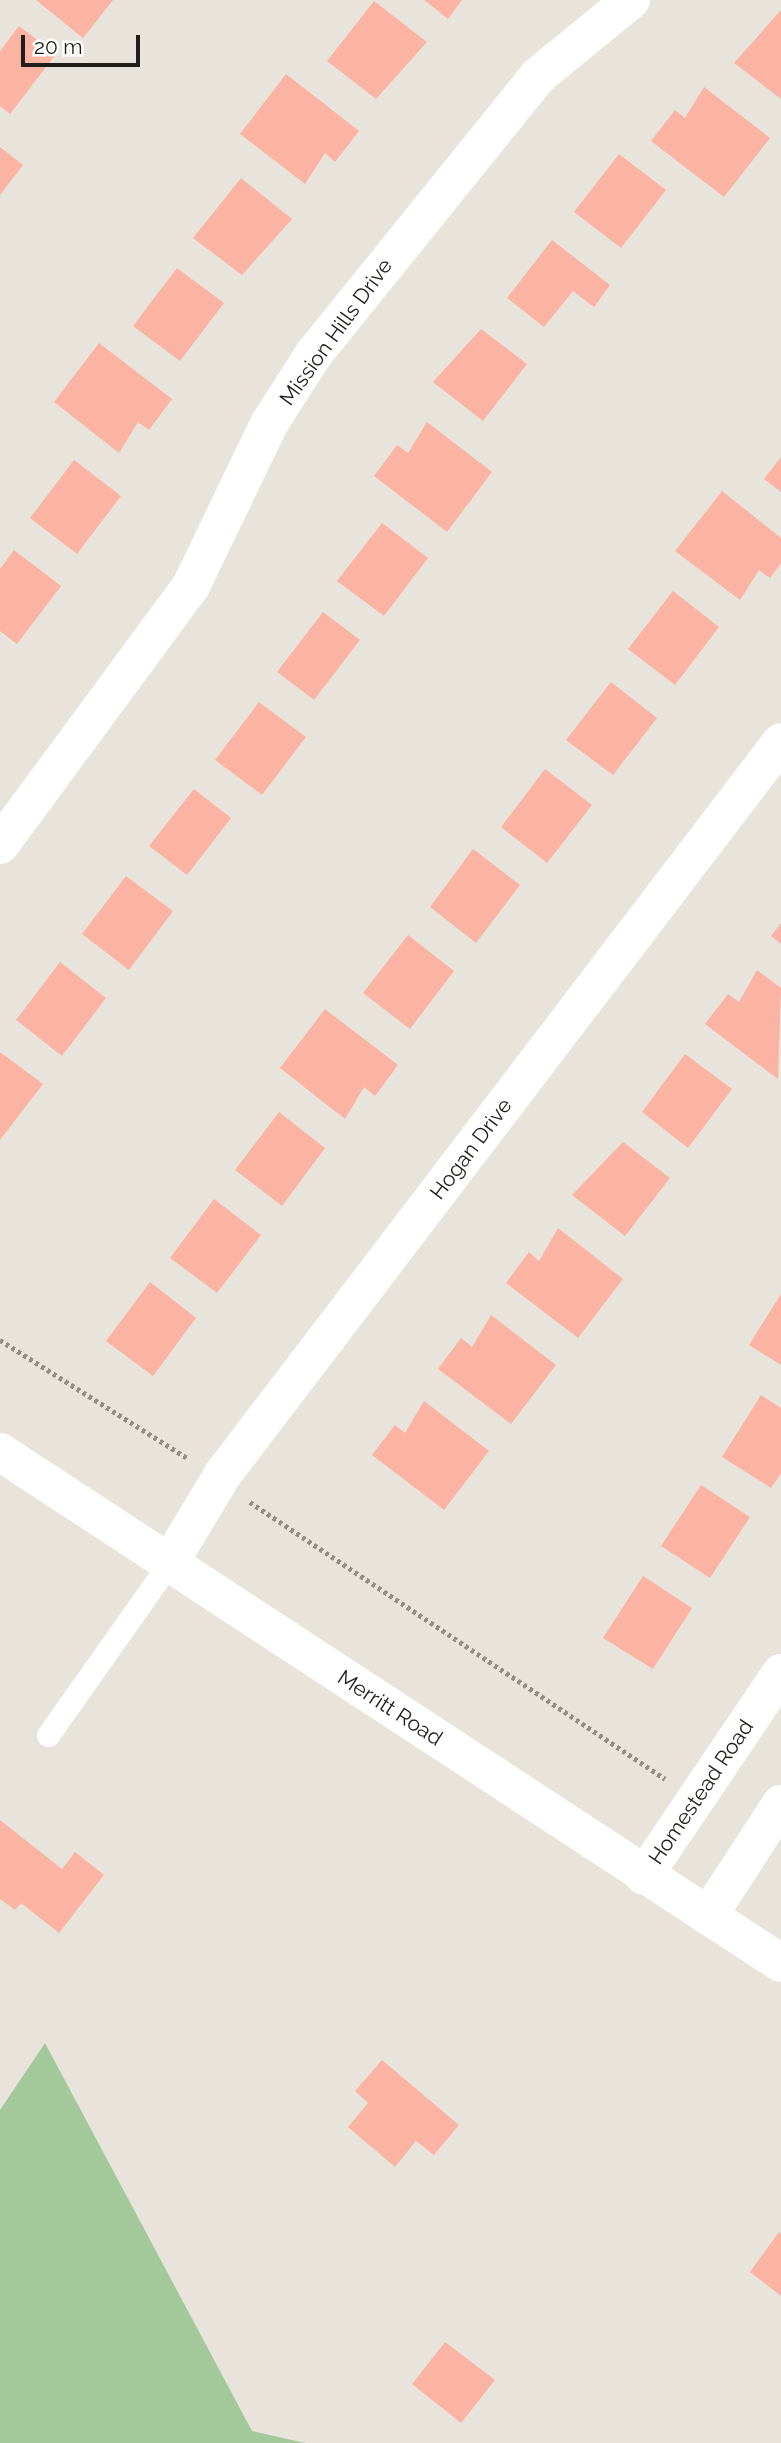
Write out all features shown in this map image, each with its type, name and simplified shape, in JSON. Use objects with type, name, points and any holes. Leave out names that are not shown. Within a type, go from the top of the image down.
[{"type":"street","name":"Mission Hills Drive","points":[[0,845],[191,586],[270,424],[313,355],[538,76],[631,0]]},
{"type":"street","name":"Hogan Drive","points":[[170,1562],[223,1474],[781,742]]},
{"type":"street","name":"Merritt Road","points":[[0,1452],[644,1876],[781,1963]]},
{"type":"street","name":"Homestead Road","points":[[644,1876],[781,1673]]},
{"type":"street","points":[[708,1916],[781,1804]]},
{"type":"lane","points":[[48,1735],[170,1562]]},
{"type":"path","points":[[0,1340],[193,1461]]},
{"type":"path","points":[[242,1497],[677,1786]]},
{"type":"green space","points":[[45,2043],[252,2431],[305,2443],[0,2443],[0,2110]]},
{"type":"building","points":[[36,0],[113,0],[83,38]]},
{"type":"building","points":[[424,0],[462,0],[448,19]]},
{"type":"building","points":[[374,1],[427,42],[376,99],[327,61]]},
{"type":"building","points":[[781,10],[781,99],[734,63]]},
{"type":"building","points":[[19,26],[56,54],[10,114],[0,106],[0,51]]},
{"type":"building","points":[[286,74],[359,131],[335,162],[325,153],[305,184],[240,134]]},
{"type":"building","points":[[704,87],[770,138],[724,197],[651,141],[675,110],[685,118]]},
{"type":"building","points":[[0,147],[23,165],[0,195]]},
{"type":"building","points":[[619,154],[666,190],[621,248],[574,212]]},
{"type":"building","points":[[241,178],[292,219],[242,275],[193,238]]},
{"type":"building","points":[[552,240],[610,285],[594,307],[573,291],[544,327],[507,298]]},
{"type":"building","points":[[177,268],[224,303],[180,361],[133,326]]},
{"type":"building","points":[[481,329],[527,364],[483,421],[433,382]]},
{"type":"building","points":[[99,343],[172,399],[149,430],[138,422],[119,453],[54,402]]},
{"type":"building","points":[[427,422],[492,472],[447,532],[374,476],[397,445],[408,453]]},
{"type":"building","points":[[781,457],[781,492],[764,479]]},
{"type":"building","points":[[74,460],[121,496],[77,554],[30,518]]},
{"type":"building","points":[[722,491],[781,538],[781,563],[770,578],[759,570],[740,600],[675,551]]},
{"type":"building","points":[[382,523],[428,558],[384,616],[337,581]]},
{"type":"building","points":[[14,550],[61,586],[17,644],[0,631],[0,569]]},
{"type":"building","points":[[673,591],[719,627],[675,685],[628,649]]},
{"type":"building","points":[[323,612],[360,640],[314,700],[277,672]]},
{"type":"building","points":[[611,682],[657,718],[613,775],[566,740]]},
{"type":"building","points":[[259,702],[306,737],[262,795],[215,760]]},
{"type":"building","points":[[545,769],[592,805],[547,863],[501,827]]},
{"type":"building","points":[[194,789],[231,818],[187,875],[149,846]]},
{"type":"building","points":[[473,849],[520,885],[476,943],[430,907]]},
{"type":"building","points":[[126,876],[173,911],[129,970],[82,934]]},
{"type":"building","points":[[781,923],[781,944],[771,936]]},
{"type":"building","points":[[408,935],[454,971],[410,1029],[363,993]]},
{"type":"building","points":[[60,962],[106,998],[62,1056],[16,1020]]},
{"type":"building","points":[[757,970],[781,988],[778,1079],[705,1024],[728,994],[739,1002]]},
{"type":"building","points":[[325,1009],[398,1065],[375,1096],[364,1087],[345,1119],[280,1068]]},
{"type":"building","points":[[0,1052],[43,1084],[0,1140]]},
{"type":"building","points":[[685,1054],[732,1089],[688,1148],[642,1112]]},
{"type":"building","points":[[279,1112],[325,1148],[282,1206],[235,1170]]},
{"type":"building","points":[[623,1142],[670,1178],[625,1236],[572,1195]]},
{"type":"building","points":[[214,1199],[261,1235],[217,1293],[170,1258]]},
{"type":"building","points":[[558,1228],[623,1279],[578,1338],[506,1283],[529,1252],[539,1261]]},
{"type":"building","points":[[150,1282],[196,1318],[153,1376],[106,1341]]},
{"type":"building","points":[[781,1294],[781,1365],[749,1345]]},
{"type":"building","points":[[491,1315],[556,1365],[511,1424],[438,1369],[461,1338],[472,1347]]},
{"type":"building","points":[[761,1395],[781,1408],[781,1473],[771,1488],[722,1457]]},
{"type":"building","points":[[424,1401],[489,1451],[444,1510],[372,1455],[395,1425],[405,1433]]},
{"type":"building","points":[[701,1485],[750,1517],[710,1578],[661,1546]]},
{"type":"building","points":[[643,1576],[692,1608],[653,1669],[603,1638]]},
{"type":"building","points":[[0,1820],[62,1869],[75,1852],[104,1875],[59,1933],[21,1903],[15,1910],[0,1899]]},
{"type":"building","points":[[382,2060],[459,2125],[434,2155],[416,2141],[395,2167],[348,2127],[368,2103],[355,2091]]},
{"type":"building","points":[[779,2232],[781,2234],[781,2296],[750,2272]]},
{"type":"building","points":[[445,2342],[495,2380],[461,2423],[412,2384]]}]
